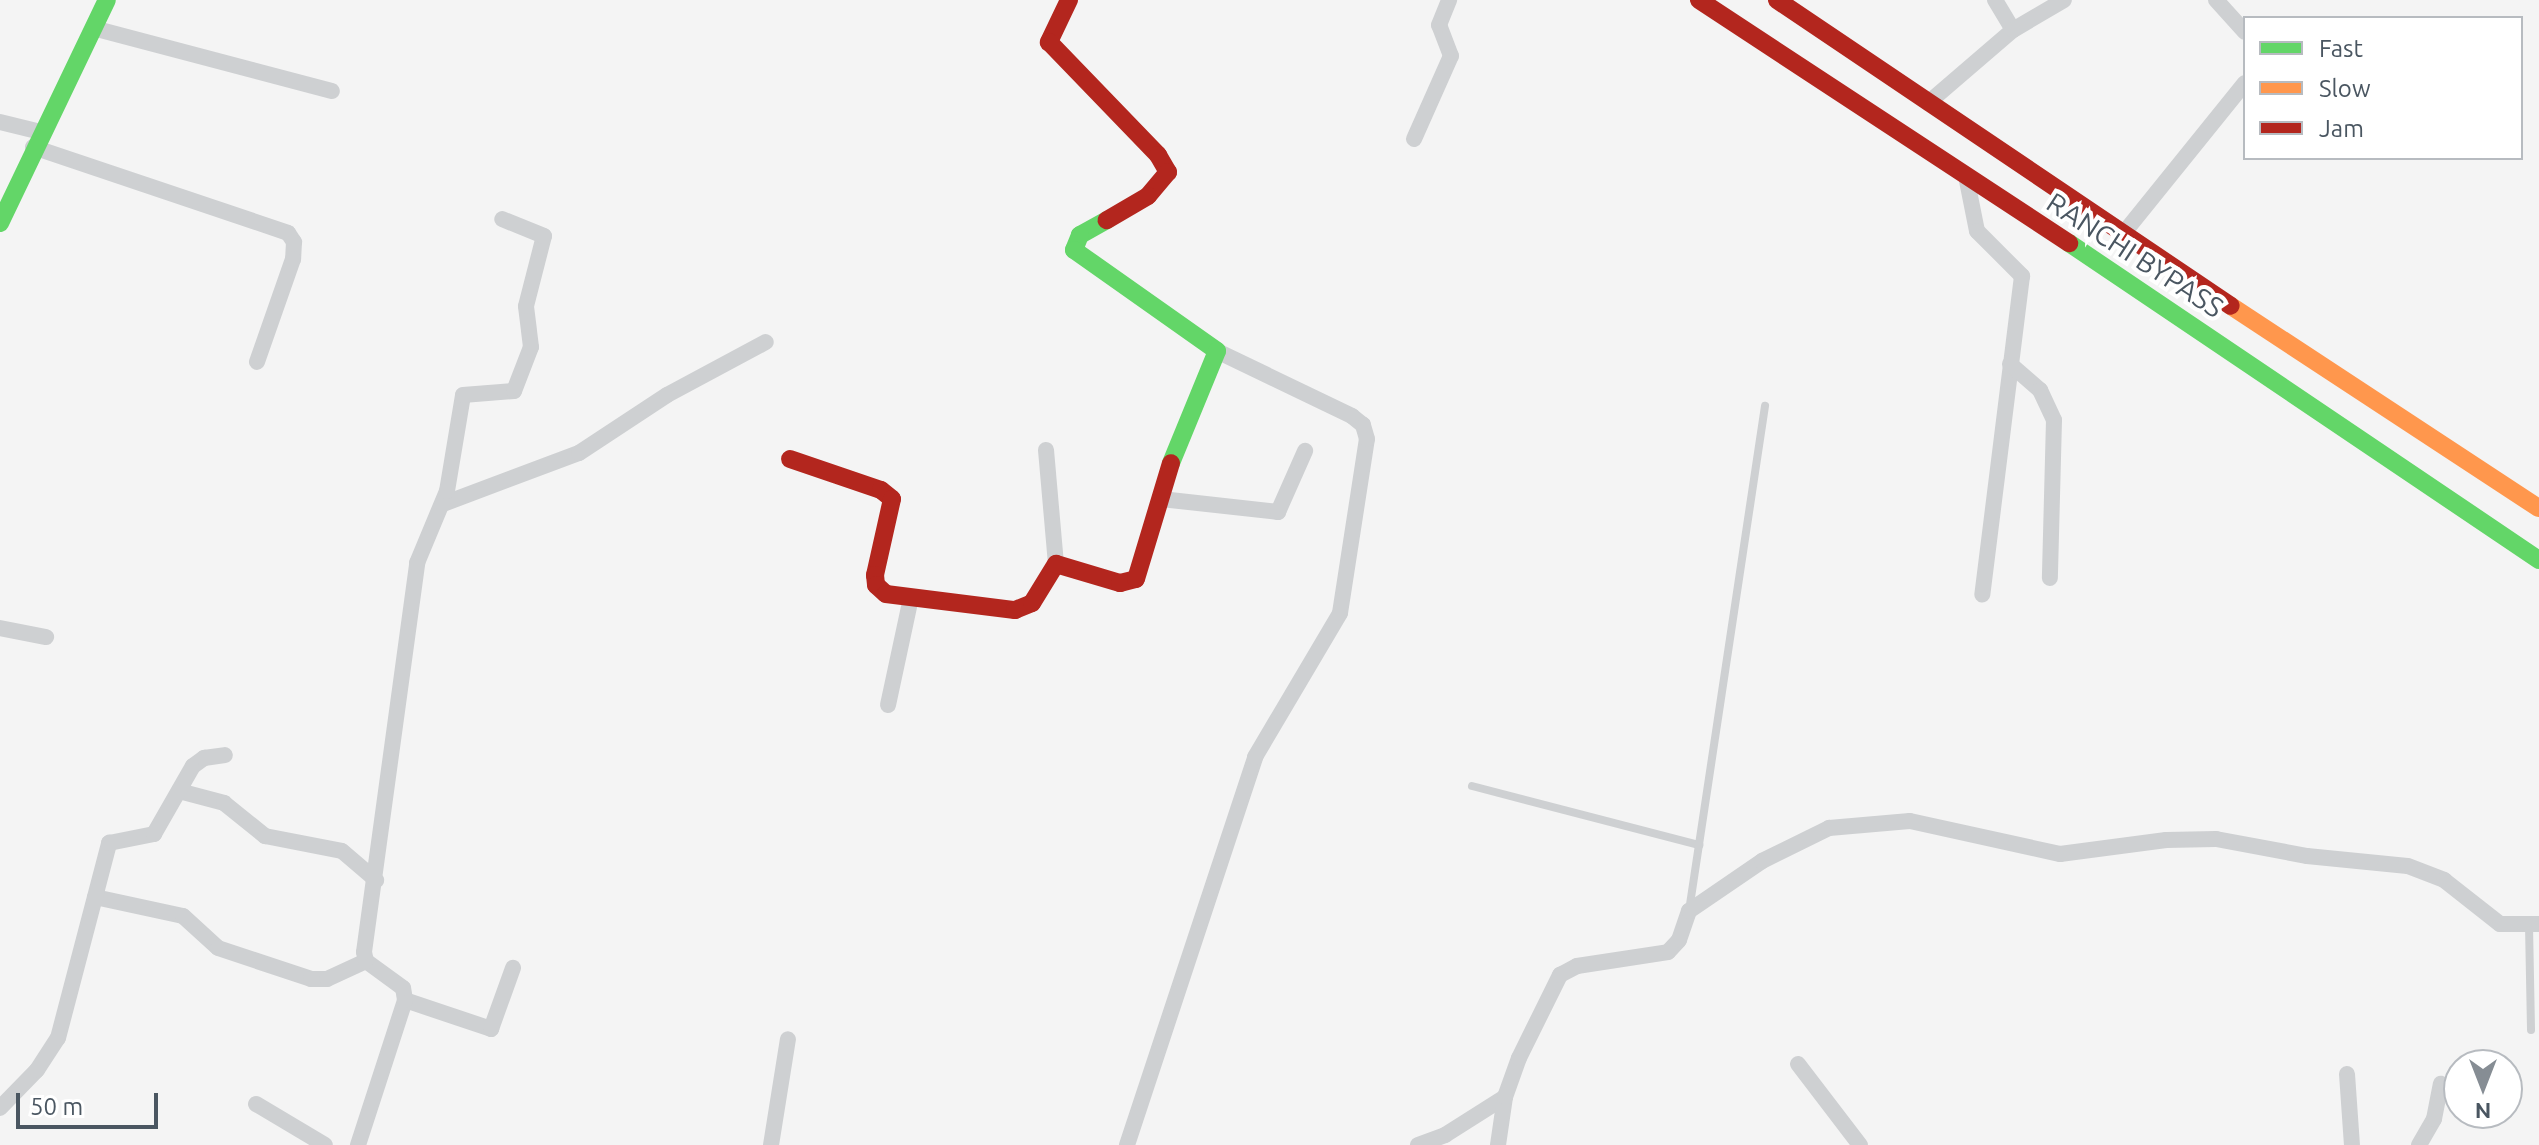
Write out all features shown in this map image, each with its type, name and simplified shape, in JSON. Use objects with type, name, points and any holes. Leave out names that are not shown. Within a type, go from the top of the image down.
[{"type":"main road","points":[[0,223],[37,140],[107,0]]},
{"type":"main road","points":[[790,459],[889,495],[892,506],[876,585],[886,594],[1025,608],[1056,564],[1120,583],[1136,579],[1180,432],[1217,351],[1074,250],[1080,235],[1148,196],[1168,172],[1158,155],[1049,42],[1069,0]]},
{"type":"main road","name":"RANCHI BYPASS","points":[[1699,0],[1967,181],[2216,340],[2539,560]]},
{"type":"main road","name":"RANCHI BYPASS","points":[[1777,0],[2123,234],[2539,508]]},
{"type":"street","points":[[1414,139],[1451,56],[1439,25],[1449,0]]},
{"type":"street","points":[[1995,0],[2013,30]]},
{"type":"street","points":[[1928,103],[2013,30],[2064,0]]},
{"type":"street","points":[[2216,0],[2243,30]]},
{"type":"street","points":[[93,28],[332,91]]},
{"type":"street","points":[[2123,234],[2243,85]]},
{"type":"street","points":[[0,122],[37,140],[288,233],[294,242],[293,259],[257,362]]},
{"type":"street","points":[[1967,181],[1977,231],[2022,276],[1982,595]]},
{"type":"street","points":[[366,961],[415,571],[443,504],[463,395],[514,391],[531,347],[526,306],[544,236],[502,219]]},
{"type":"street","points":[[443,504],[579,453],[667,395],[766,342]]},
{"type":"street","points":[[1127,1145],[1255,757],[1340,613],[1367,439],[1358,419],[1217,351]]},
{"type":"street","points":[[2010,364],[2040,390],[2054,420],[2050,578]]},
{"type":"street","points":[[1046,450],[1056,564]]},
{"type":"street","points":[[1161,499],[1278,512],[1305,451]]},
{"type":"street","points":[[888,705],[911,598]]},
{"type":"street","points":[[0,628],[46,637]]},
{"type":"street","points":[[0,1108],[37,1070],[58,1038],[109,843],[154,834],[198,760],[225,755]]},
{"type":"street","points":[[179,791],[224,803],[265,836],[342,851],[376,880]]},
{"type":"street","points":[[1498,1145],[1505,1097],[1532,1026],[1560,975],[1577,966],[1668,952],[1679,940],[1689,911],[1816,832],[1894,820],[2060,854],[2166,840],[2216,839],[2307,856],[2408,866],[2444,880],[2500,924],[2534,924]]},
{"type":"street","points":[[95,897],[183,916],[218,948],[311,979],[327,979],[366,961]]},
{"type":"street","points":[[358,1145],[405,1000],[398,984],[366,961]]},
{"type":"street","points":[[405,1000],[491,1029],[513,968]]},
{"type":"street","points":[[771,1145],[788,1039]]},
{"type":"street","points":[[1798,1064],[1860,1145]]},
{"type":"street","points":[[2347,1074],[2352,1145]]},
{"type":"street","points":[[2419,1145],[2434,1119],[2441,1084]]},
{"type":"street","points":[[1418,1145],[1445,1135],[1505,1097]]},
{"type":"street","points":[[256,1104],[325,1145]]},
{"type":"lane","points":[[1689,911],[1765,406]]},
{"type":"lane","points":[[1472,786],[1699,845]]},
{"type":"lane","points":[[2531,1030],[2534,924]]},
{"type":"traffic: fast","points":[[0,223],[107,0]]},
{"type":"traffic: fast","points":[[1107,220],[1080,235],[1074,250],[1217,351],[1171,463]]},
{"type":"traffic: fast","points":[[2069,243],[2539,560]]},
{"type":"traffic: slow","points":[[2231,306],[2539,508]]},
{"type":"traffic: jam","points":[[1069,0],[1049,42],[1158,155],[1168,172],[1148,196],[1107,220]]},
{"type":"traffic: jam","points":[[1699,0],[2069,243]]},
{"type":"traffic: jam","points":[[1777,0],[2231,306]]},
{"type":"traffic: jam","points":[[790,459],[881,490],[892,499],[875,575],[876,585],[886,594],[1015,610],[1032,603],[1056,564],[1120,583],[1136,579],[1171,463]]}]
